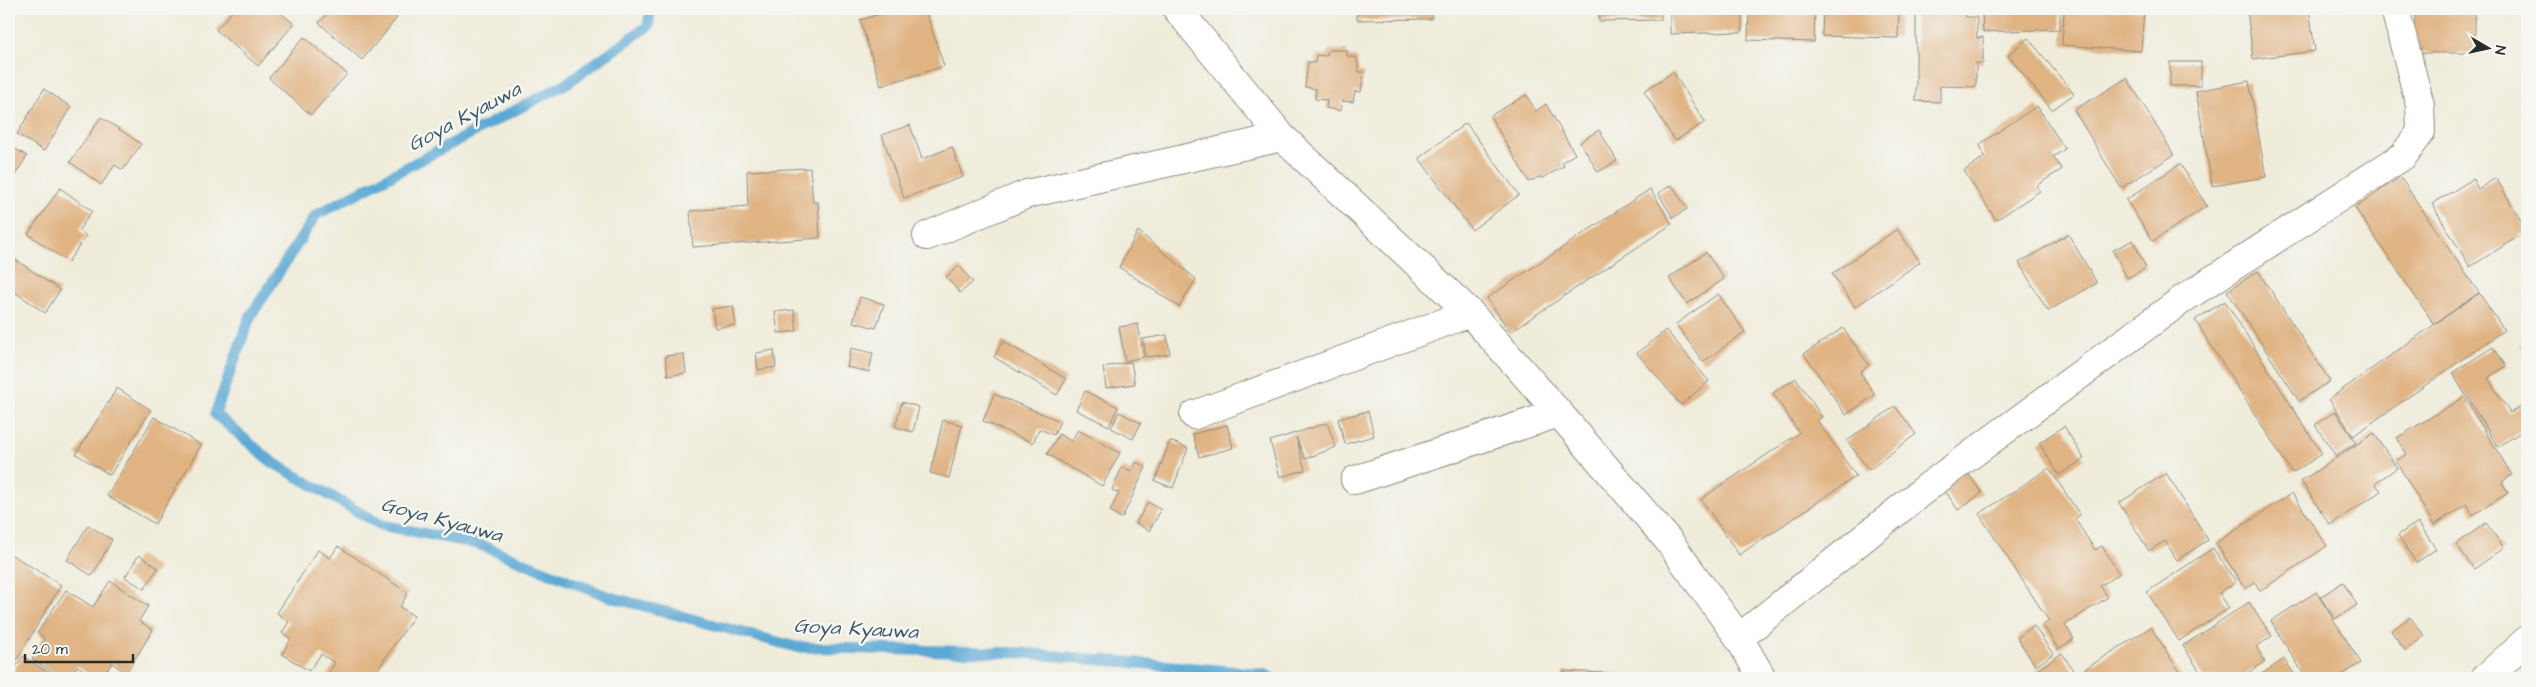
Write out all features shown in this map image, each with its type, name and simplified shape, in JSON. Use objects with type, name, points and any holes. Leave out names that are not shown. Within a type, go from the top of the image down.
[{"type":"street","points":[[1178,9],[1282,137],[1470,313],[1559,413],[1668,540],[1739,638],[1762,678]]},
{"type":"street","points":[[1739,638],[1930,484],[2183,299],[2403,156],[2421,132],[2420,105],[2394,9]]},
{"type":"street","points":[[927,236],[1027,194],[1282,137]]},
{"type":"street","points":[[1194,415],[1470,313]]},
{"type":"street","points":[[1356,480],[1559,413]]},
{"type":"street","points":[[2484,678],[2527,640]]},
{"type":"building","points":[[234,9],[276,9],[294,24],[258,66],[216,30]]},
{"type":"building","points":[[331,9],[387,9],[397,18],[362,60],[319,23]]},
{"type":"building","points":[[896,9],[925,9],[944,66],[881,86],[860,20]]},
{"type":"building","points":[[1357,9],[1432,9],[1432,19],[1357,20]]},
{"type":"building","points":[[1599,9],[1661,9],[1661,20],[1599,21]]},
{"type":"building","points":[[1670,9],[1742,9],[1742,32],[1670,34]]},
{"type":"building","points":[[1749,9],[1815,9],[1814,42],[1748,40]]},
{"type":"building","points":[[1823,9],[1899,9],[1898,38],[1822,36]]},
{"type":"building","points":[[1916,9],[1966,9],[1966,17],[1977,17],[1977,38],[1983,37],[1983,63],[1976,63],[1976,87],[1940,86],[1940,102],[1916,101]]},
{"type":"building","points":[[1982,9],[2060,9],[2060,29],[1983,32]]},
{"type":"building","points":[[2064,9],[2144,10],[2141,51],[2062,45]]},
{"type":"building","points":[[2247,9],[2309,9],[2315,51],[2253,59]]},
{"type":"building","points":[[2415,9],[2475,9],[2475,53],[2415,53]]},
{"type":"building","points":[[304,37],[347,74],[311,115],[269,78]]},
{"type":"building","points":[[2028,38],[2074,94],[2052,110],[2008,55]]},
{"type":"building","points":[[1329,50],[1347,50],[1347,56],[1357,58],[1359,72],[1364,72],[1361,92],[1355,91],[1353,102],[1342,101],[1341,111],[1326,108],[1327,100],[1315,99],[1316,89],[1305,87],[1308,62],[1315,63],[1316,55],[1326,56]]},
{"type":"building","points":[[2170,62],[2201,62],[2201,86],[2170,86]]},
{"type":"building","points":[[1673,72],[1705,122],[1675,141],[1644,91]]},
{"type":"building","points":[[2127,78],[2174,155],[2121,188],[2074,110]]},
{"type":"building","points":[[2249,81],[2266,177],[2212,186],[2196,91]]},
{"type":"building","points":[[44,89],[71,107],[44,151],[17,134]]},
{"type":"building","points":[[1526,95],[1536,111],[1546,104],[1575,154],[1562,162],[1564,166],[1543,178],[1539,177],[1529,182],[1490,116]]},
{"type":"building","points":[[2037,106],[2065,149],[2053,157],[2062,169],[2036,186],[2040,191],[1996,220],[1964,171],[1984,157],[1980,144]]},
{"type":"building","points":[[101,117],[141,144],[123,170],[115,165],[101,185],[70,162]]},
{"type":"building","points":[[1466,123],[1519,195],[1472,230],[1419,158]]},
{"type":"building","points":[[910,125],[922,159],[952,147],[963,177],[904,198],[882,135]]},
{"type":"building","points":[[1599,130],[1617,161],[1598,172],[1580,142]]},
{"type":"building","points":[[9,145],[27,156],[9,185]]},
{"type":"building","points":[[2180,164],[2207,206],[2153,241],[2126,200]]},
{"type":"building","points":[[810,168],[813,202],[818,202],[820,238],[693,247],[690,211],[748,206],[747,171]]},
{"type":"building","points":[[2400,177],[2479,293],[2434,324],[2355,208]]},
{"type":"building","points":[[2496,178],[2527,231],[2470,267],[2432,204],[2473,179],[2478,189]]},
{"type":"building","points":[[1672,185],[1687,209],[1673,218],[1658,193]]},
{"type":"building","points":[[60,188],[92,211],[79,230],[86,236],[68,262],[28,234]]},
{"type":"building","points":[[1650,189],[1672,224],[1510,332],[1487,298]]},
{"type":"building","points":[[1897,229],[1920,262],[1855,307],[1832,274]]},
{"type":"building","points":[[1138,231],[1196,279],[1179,307],[1119,267]]},
{"type":"building","points":[[2068,234],[2097,283],[2048,311],[2019,263]]},
{"type":"building","points":[[2133,240],[2146,268],[2127,278],[2113,250]]},
{"type":"building","points":[[1706,252],[1724,279],[1687,304],[1669,278]]},
{"type":"building","points":[[9,255],[60,290],[45,313],[9,288]]},
{"type":"building","points":[[959,266],[973,282],[960,293],[946,277]]},
{"type":"building","points":[[2258,271],[2330,381],[2299,401],[2227,291]]},
{"type":"building","points":[[2479,293],[2504,330],[2353,436],[2329,399]]},
{"type":"building","points":[[1718,294],[1745,332],[1703,362],[1676,324]]},
{"type":"building","points":[[860,297],[884,304],[876,328],[853,322]]},
{"type":"building","points":[[2225,301],[2322,454],[2292,473],[2195,320]]},
{"type":"building","points":[[733,306],[736,325],[715,328],[712,309]]},
{"type":"building","points":[[794,310],[797,331],[778,333],[775,312]]},
{"type":"building","points":[[1138,324],[1144,357],[1125,361],[1119,327]]},
{"type":"building","points":[[1843,328],[1869,365],[1860,372],[1875,395],[1846,415],[1804,354]]},
{"type":"building","points":[[1666,330],[1709,381],[1681,405],[1637,353]]},
{"type":"building","points":[[1167,335],[1170,354],[1146,357],[1143,339]]},
{"type":"building","points":[[2527,340],[2527,355],[2520,344]]},
{"type":"building","points":[[1003,341],[1066,379],[1057,395],[994,357]]},
{"type":"building","points":[[2493,347],[2506,366],[2488,378],[2510,413],[2527,402],[2527,428],[2498,447],[2452,373]]},
{"type":"building","points":[[851,348],[873,353],[869,372],[847,367]]},
{"type":"building","points":[[774,350],[776,367],[758,370],[756,353]]},
{"type":"building","points":[[684,354],[686,373],[668,376],[665,356]]},
{"type":"building","points":[[1131,362],[1135,384],[1106,388],[1103,367]]},
{"type":"building","points":[[1796,378],[1822,417],[1817,420],[1856,476],[1739,555],[1701,499],[1799,433],[1773,393]]},
{"type":"building","points":[[117,388],[151,410],[110,475],[76,454]]},
{"type":"building","points":[[1085,391],[1118,407],[1109,426],[1076,410]]},
{"type":"building","points":[[994,394],[1060,421],[1054,435],[1039,429],[1033,443],[983,421]]},
{"type":"building","points":[[2464,397],[2512,475],[2502,482],[2508,493],[2473,515],[2467,504],[2434,525],[2396,461],[2407,454],[2397,438]]},
{"type":"building","points":[[902,402],[919,407],[913,432],[895,427]]},
{"type":"building","points":[[1895,406],[1916,434],[1869,470],[1847,441]]},
{"type":"building","points":[[1368,411],[1374,436],[1345,444],[1338,419]]},
{"type":"building","points":[[2335,411],[2356,443],[2336,456],[2315,425]]},
{"type":"building","points":[[1119,412],[1141,423],[1133,439],[1111,428]]},
{"type":"building","points":[[154,417],[201,445],[155,524],[107,496]]},
{"type":"building","points":[[943,420],[962,425],[949,478],[930,473]]},
{"type":"building","points":[[1327,423],[1336,447],[1305,459],[1296,437],[1305,470],[1280,477],[1270,441]]},
{"type":"building","points":[[1227,425],[1233,448],[1199,457],[1193,434]]},
{"type":"building","points":[[2064,426],[2084,459],[2059,475],[2039,443]]},
{"type":"building","points":[[1078,430],[1120,453],[1102,486],[1047,454],[1059,434],[1071,441]]},
{"type":"building","points":[[2374,433],[2397,468],[2375,483],[2381,491],[2330,525],[2301,481]]},
{"type":"building","points":[[1170,441],[1188,448],[1173,488],[1155,481]]},
{"type":"building","points":[[1136,462],[1146,467],[1122,518],[1110,511],[1119,493],[1112,490],[1122,467],[1132,471]]},
{"type":"building","points":[[2049,468],[2080,515],[2075,519],[2095,550],[2102,546],[2119,574],[2100,586],[2108,597],[2065,625],[2074,639],[2058,649],[2043,625],[2049,621],[1979,514]]},
{"type":"building","points":[[1965,469],[1982,493],[1958,510],[1942,486]]},
{"type":"building","points":[[2166,473],[2208,540],[2177,560],[2165,541],[2149,551],[2119,503]]},
{"type":"building","points":[[2292,493],[2327,546],[2260,591],[2255,582],[2245,589],[2216,543]]},
{"type":"building","points":[[1148,502],[1161,510],[1149,531],[1136,523]]},
{"type":"building","points":[[2418,522],[2436,549],[2416,563],[2398,535]]},
{"type":"building","points":[[2486,523],[2504,548],[2474,569],[2456,544]]},
{"type":"building","points":[[88,525],[112,540],[92,576],[67,560]]},
{"type":"building","points":[[338,546],[408,593],[400,607],[414,616],[372,678],[325,678],[335,663],[321,654],[309,671],[282,654],[291,639],[282,633],[289,622],[277,613],[318,550],[330,558]]},
{"type":"building","points":[[2213,548],[2236,582],[2219,593],[2229,608],[2179,641],[2147,592]]},
{"type":"building","points":[[9,553],[61,585],[17,660],[9,655]]},
{"type":"building","points":[[139,555],[158,568],[144,589],[125,577]]},
{"type":"building","points":[[110,581],[148,606],[139,621],[153,630],[126,673],[112,663],[102,678],[96,678],[77,666],[70,678],[62,678],[32,659],[44,639],[38,632],[66,590],[93,607]]},
{"type":"building","points":[[2343,582],[2357,605],[2335,619],[2320,597]]},
{"type":"building","points":[[2316,592],[2361,663],[2337,678],[2306,678],[2271,621]]},
{"type":"building","points":[[2249,602],[2272,636],[2256,647],[2265,662],[2240,678],[2204,678],[2183,646]]},
{"type":"building","points":[[2410,617],[2425,636],[2405,650],[2391,631]]},
{"type":"building","points":[[2034,626],[2053,654],[2036,666],[2017,638]]},
{"type":"building","points":[[2151,627],[2183,678],[2090,678],[2085,669]]},
{"type":"building","points":[[2062,653],[2078,678],[2025,678]]},
{"type":"building","points":[[23,656],[57,678],[9,678]]},
{"type":"building","points":[[2284,659],[2297,678],[2256,678]]},
{"type":"building","points":[[1563,671],[1622,674],[1622,678],[1563,678]]},
{"type":"waterway","name":"Goya Kyauwa","points":[[651,9],[648,26],[567,83],[316,215],[250,317],[215,414],[272,462],[381,525],[478,544],[607,596],[796,647],[1023,653],[1264,674],[1271,678]]}]
